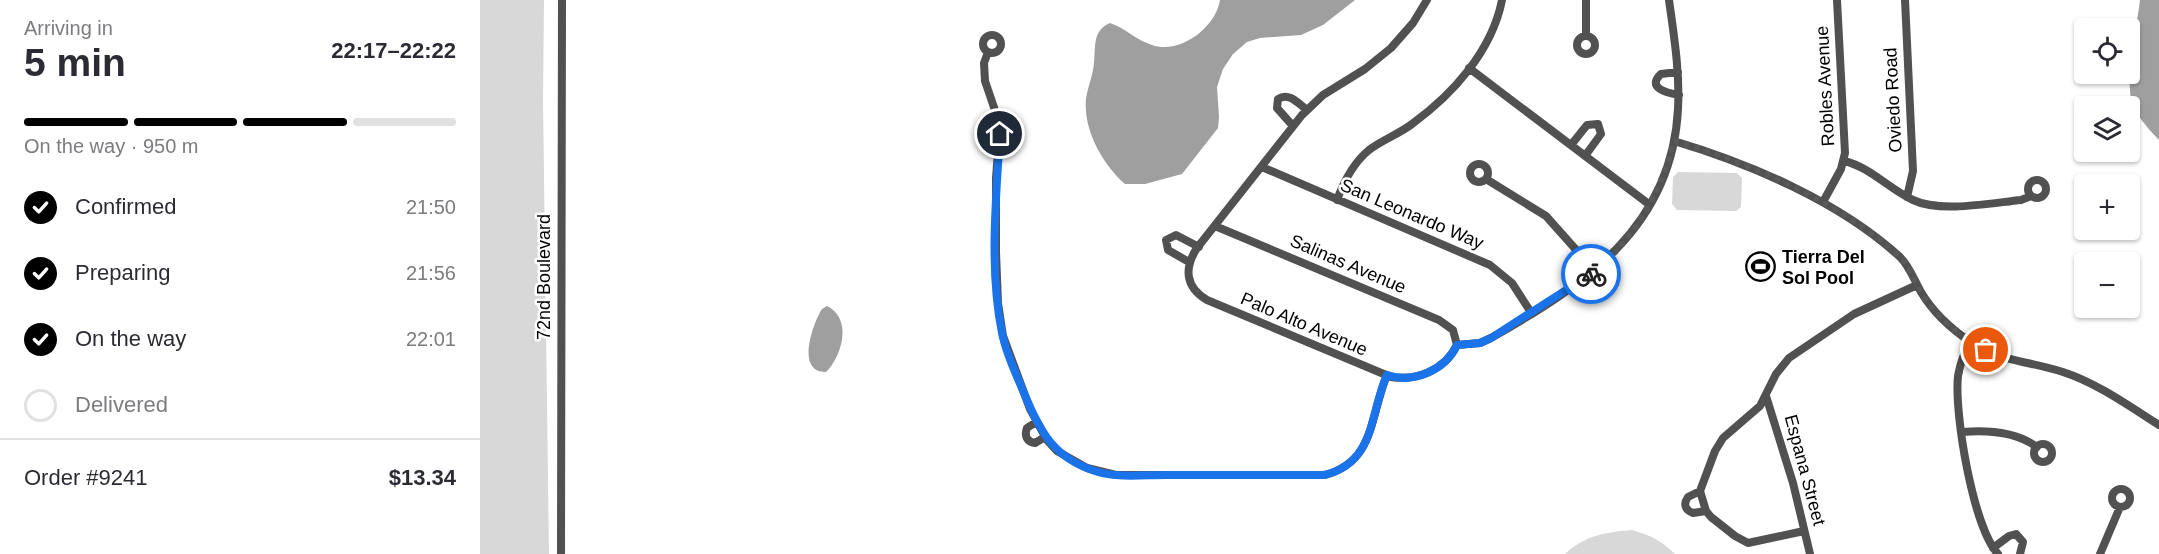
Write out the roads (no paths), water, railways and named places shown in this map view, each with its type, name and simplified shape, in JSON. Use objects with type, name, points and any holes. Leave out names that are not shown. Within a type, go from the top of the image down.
[{"type":"street","name":"72nd Boulevard","points":[[561,554],[562,0]]},
{"type":"street","points":[[1199,247],[1176,235],[1166,240],[1168,250],[1189,262],[1306,110],[1323,95],[1370,65],[1391,48],[1413,22],[1427,0]]},
{"type":"street","points":[[1336,200],[1348,174],[1369,150],[1403,131],[1430,110],[1449,93],[1470,68],[1490,35],[1502,0]]},
{"type":"street","points":[[1586,0],[1586,36]]},
{"type":"street","points":[[1457,345],[1480,343],[1532,314],[1595,271],[1619,248],[1650,205],[1669,161],[1674,141],[1678,72],[1669,0]]},
{"type":"street","name":"Robles Avenue","points":[[1823,202],[1844,161],[1838,0]]},
{"type":"street","name":"Oviedo Road","points":[[1905,0],[1913,171],[1907,196]]},
{"type":"street","points":[[988,52],[984,63],[985,81],[1000,125],[996,197],[1000,320],[1007,351],[1036,422],[1057,451],[1070,460],[1101,473],[1324,475],[1349,464],[1365,446],[1377,400],[1387,375]]},
{"type":"street","points":[[1470,68],[1650,205]]},
{"type":"street","points":[[1678,72],[1661,74],[1656,80],[1656,85],[1661,91],[1678,96]]},
{"type":"street","points":[[1293,126],[1277,108],[1278,99],[1283,96],[1289,97],[1306,110]]},
{"type":"street","points":[[1570,145],[1587,125],[1598,124],[1601,134],[1585,156]]},
{"type":"street","points":[[1674,141],[1718,155],[1823,202],[1898,256],[1907,265],[1917,285],[1938,315],[1971,342],[1993,353],[2056,370],[2083,380],[2159,425]]},
{"type":"street","points":[[1844,161],[1866,170],[1907,196],[1932,206],[2021,200],[2031,196]]},
{"type":"street","name":"San Leonardo Way","points":[[1262,167],[1490,265],[1512,284],[1532,314]]},
{"type":"street","points":[[1486,179],[1546,216],[1595,271]]},
{"type":"street","name":"Salinas Avenue","points":[[1215,226],[1439,320],[1453,330],[1457,345]]},
{"type":"street","name":"Palo Alto Avenue","points":[[1189,262],[1187,273],[1192,288],[1207,300],[1387,375],[1406,378],[1428,373],[1445,361],[1457,345]]},
{"type":"street","points":[[1804,531],[1748,543],[1735,536],[1706,511],[1700,491],[1719,443],[1760,406],[1776,374],[1789,358],[1854,314],[1917,285]]},
{"type":"street","points":[[1971,342],[1963,357],[1958,378],[1962,432],[1973,495],[1983,530],[1995,551],[2012,534],[2016,534],[2023,542],[2020,554]]},
{"type":"street","name":"Espana Street","points":[[1766,396],[1793,483],[1810,554]]},
{"type":"street","points":[[1036,422],[1027,428],[1028,440],[1035,443],[1045,437]]},
{"type":"street","points":[[1962,432],[2015,436],[2037,447]]},
{"type":"street","points":[[1700,491],[1688,497],[1686,509],[1693,513],[1706,511]]},
{"type":"street","points":[[2100,554],[2121,507]]},
{"type":"place","name":"Tierra Del Sol Pool","points":[[1761,267]]}]
